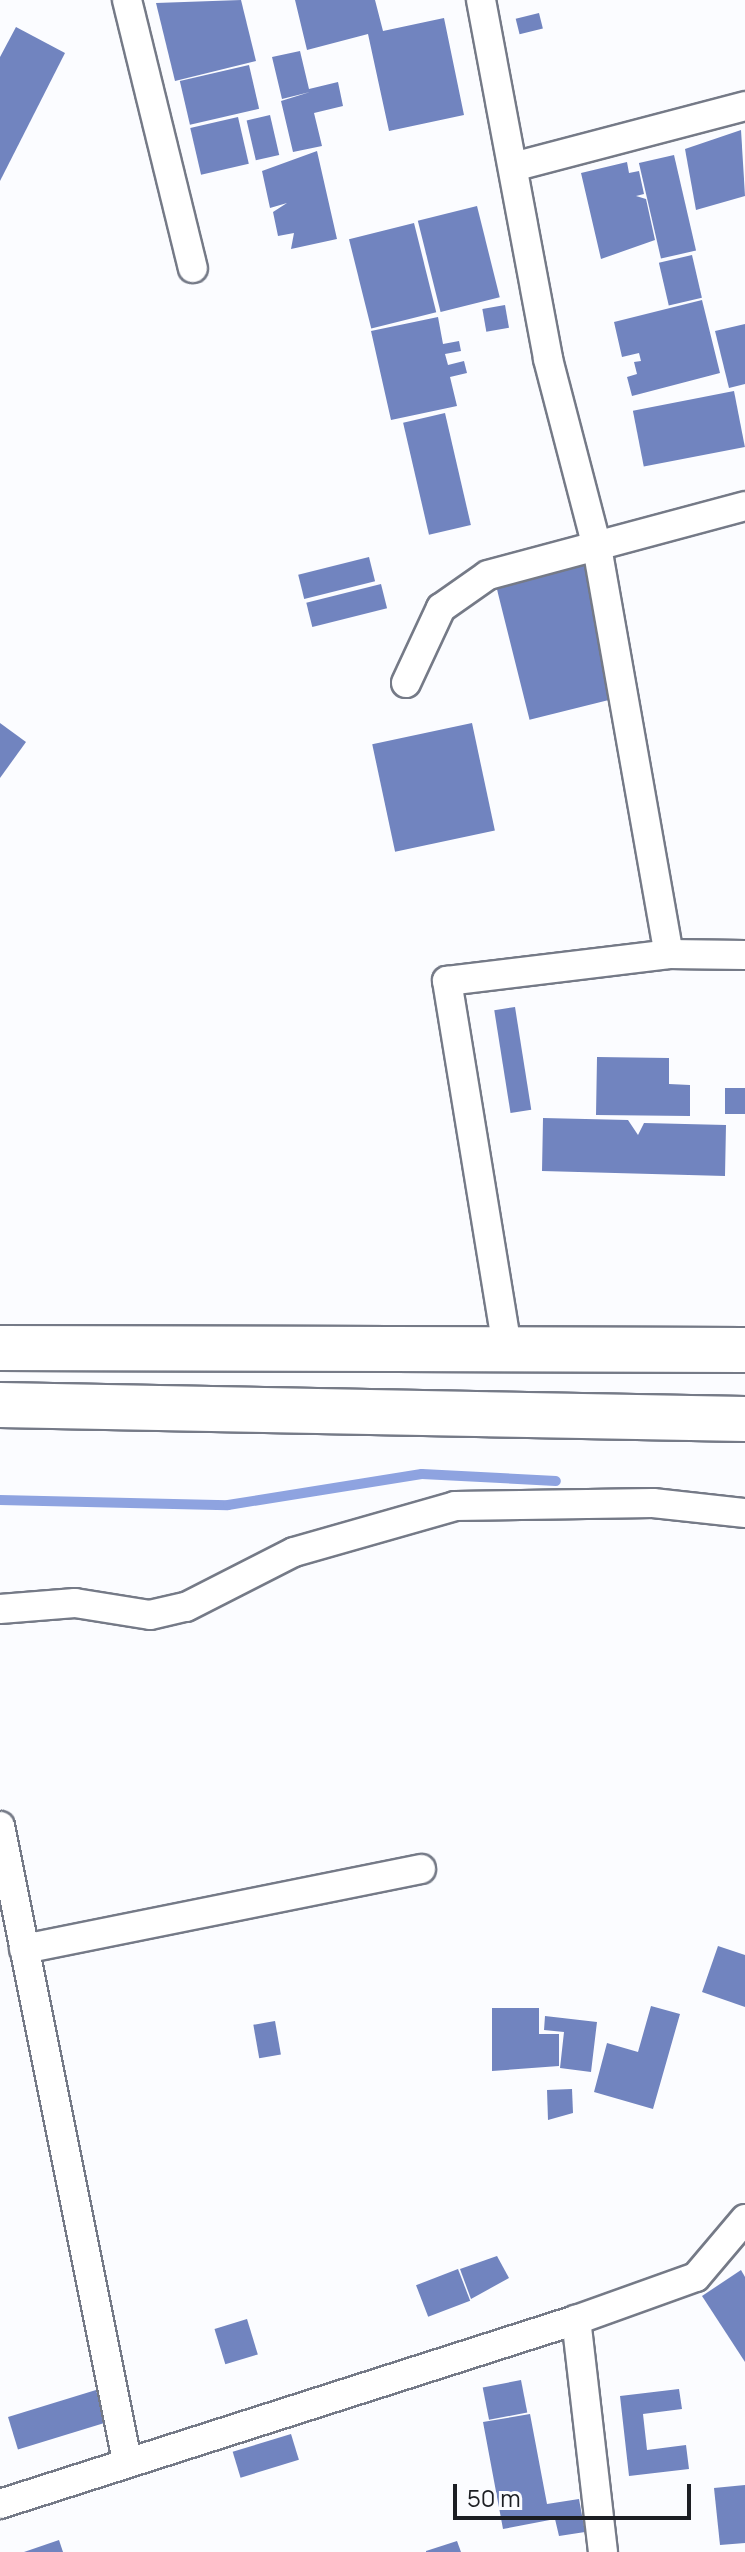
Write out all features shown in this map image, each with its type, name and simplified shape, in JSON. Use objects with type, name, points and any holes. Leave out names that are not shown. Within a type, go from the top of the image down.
[{"type":"main road","points":[[0,1348],[745,1350]]},
{"type":"main road","points":[[0,1405],[745,1419]]},
{"type":"street","points":[[127,0],[193,268]]},
{"type":"street","points":[[481,0],[517,166],[548,359],[597,547],[669,954]]},
{"type":"street","points":[[517,166],[745,106]]},
{"type":"street","points":[[406,683],[441,608],[476,583],[745,506]]},
{"type":"street","points":[[507,1347],[447,981],[669,954],[745,955]]},
{"type":"street","points":[[0,1609],[75,1603],[150,1615],[186,1607],[282,1556],[455,1506],[653,1503],[745,1513]]},
{"type":"street","points":[[0,1826],[127,2461]]},
{"type":"street","points":[[24,1949],[421,1869]]},
{"type":"street","points":[[0,2504],[576,2320],[696,2277],[745,2219]]},
{"type":"street","points":[[576,2320],[603,2552]]},
{"type":"building","points":[[241,0],[256,61],[175,81],[156,3]]},
{"type":"building","points":[[295,0],[375,0],[383,31],[444,18],[464,115],[389,131],[368,34],[307,50]]},
{"type":"building","points":[[539,13],[543,29],[520,34],[516,19]]},
{"type":"building","points":[[16,27],[65,53],[0,181],[0,57]]},
{"type":"building","points":[[300,51],[309,89],[338,82],[343,106],[314,113],[322,146],[293,152],[281,101],[310,92],[282,99],[272,57]]},
{"type":"building","points":[[249,65],[259,109],[190,125],[180,81]]},
{"type":"building","points":[[270,115],[279,155],[256,160],[247,120]]},
{"type":"building","points":[[238,117],[249,164],[201,175],[190,128]]},
{"type":"building","points":[[741,130],[745,196],[696,210],[685,149]]},
{"type":"building","points":[[317,151],[337,239],[291,249],[294,233],[278,236],[273,212],[287,203],[270,208],[262,171]]},
{"type":"building","points":[[674,155],[696,250],[661,259],[639,163]]},
{"type":"building","points":[[627,162],[629,173],[639,171],[644,194],[636,196],[646,199],[655,240],[601,259],[581,173]]},
{"type":"building","points":[[477,206],[500,297],[441,312],[418,221]]},
{"type":"building","points":[[414,223],[436,312],[371,328],[349,239]]},
{"type":"building","points":[[692,255],[702,298],[669,306],[659,263]]},
{"type":"building","points":[[702,300],[720,373],[632,396],[627,377],[637,374],[634,362],[641,361],[639,353],[622,357],[614,322]]},
{"type":"building","points":[[505,305],[509,328],[486,332],[482,309]]},
{"type":"building","points":[[438,317],[443,344],[459,341],[461,351],[445,354],[448,365],[464,361],[467,373],[450,377],[457,406],[391,420],[371,331]]},
{"type":"building","points":[[745,324],[745,384],[729,388],[715,331]]},
{"type":"building","points":[[734,391],[745,447],[644,467],[633,411]]},
{"type":"building","points":[[445,413],[471,525],[429,535],[403,423]]},
{"type":"building","points":[[583,554],[619,698],[530,720],[494,576]]},
{"type":"building","points":[[369,557],[375,581],[304,599],[298,575]]},
{"type":"building","points":[[381,584],[387,608],[312,627],[306,603]]},
{"type":"building","points":[[0,723],[26,742],[0,778]]},
{"type":"building","points":[[472,723],[495,831],[395,852],[372,744]]},
{"type":"building","points":[[515,1007],[531,1110],[511,1113],[494,1010]]},
{"type":"building","points":[[597,1057],[669,1058],[669,1084],[690,1085],[690,1116],[596,1115]]},
{"type":"building","points":[[725,1088],[745,1088],[745,1114],[725,1114]]},
{"type":"building","points":[[543,1118],[628,1120],[638,1135],[644,1123],[726,1125],[725,1176],[542,1171]]},
{"type":"building","points":[[718,1946],[745,1955],[745,2007],[702,1992]]},
{"type":"building","points":[[651,2006],[680,2014],[653,2109],[594,2092],[607,2043],[638,2052]]},
{"type":"building","points":[[492,2008],[539,2008],[539,2034],[559,2034],[559,2066],[492,2071]]},
{"type":"building","points":[[545,2016],[597,2022],[591,2072],[560,2068],[564,2032],[544,2030]]},
{"type":"building","points":[[275,2021],[281,2054],[259,2058],[253,2025]]},
{"type":"building","points":[[572,2089],[573,2113],[548,2120],[547,2090]]},
{"type":"building","points":[[497,2256],[509,2278],[471,2299],[460,2269]]},
{"type":"building","points":[[458,2269],[470,2301],[428,2317],[416,2285]]},
{"type":"building","points":[[741,2270],[745,2277],[745,2362],[702,2296]]},
{"type":"building","points":[[247,2319],[258,2354],[225,2364],[214,2329]]},
{"type":"building","points":[[521,2380],[527,2412],[489,2420],[483,2387]]},
{"type":"building","points":[[679,2389],[682,2409],[643,2414],[647,2450],[686,2445],[689,2469],[629,2476],[620,2396]]},
{"type":"building","points":[[96,2390],[106,2423],[18,2449],[8,2417]]},
{"type":"building","points":[[530,2414],[547,2504],[579,2499],[585,2532],[559,2536],[555,2519],[503,2529],[483,2422]]},
{"type":"building","points":[[291,2434],[299,2460],[241,2478],[233,2452]]},
{"type":"building","points":[[745,2485],[745,2543],[720,2545],[714,2488]]},
{"type":"building","points":[[59,2540],[63,2552],[24,2552]]},
{"type":"building","points":[[457,2541],[461,2552],[426,2552],[426,2551]]},
{"type":"waterway","points":[[0,1500],[228,1505],[422,1474],[556,1481]]}]
